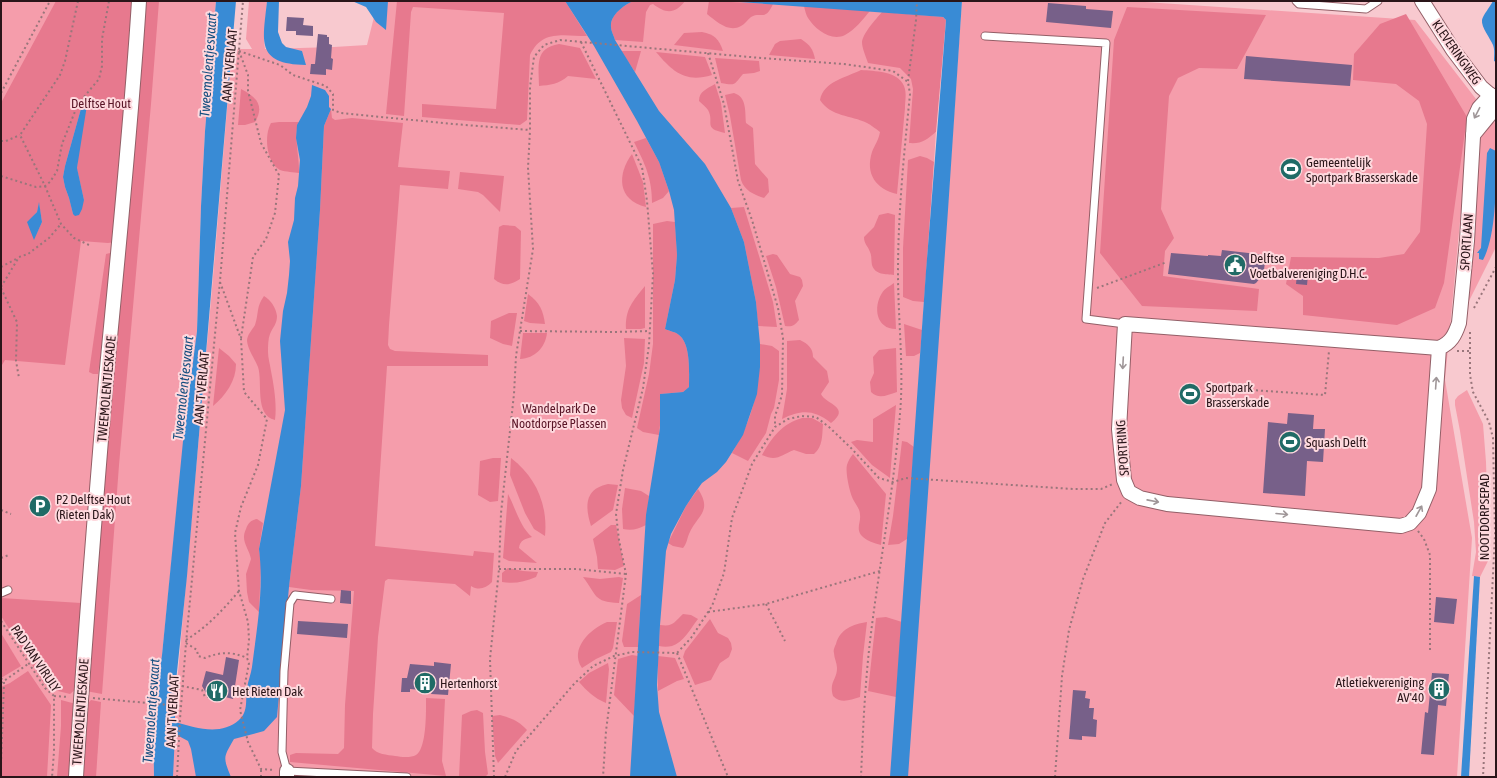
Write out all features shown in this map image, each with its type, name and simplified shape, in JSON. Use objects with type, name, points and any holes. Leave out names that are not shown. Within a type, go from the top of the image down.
[{"type":"street","name":"TWEEMOLENTJESKADE","points":[[76,777],[106,387],[134,76],[139,1]]},
{"type":"street","name":"KLEVERINGWEG","points":[[1422,1],[1453,50],[1481,87],[1494,101]]},
{"type":"street","name":"SPORTLAAN","points":[[1442,346],[1452,339],[1459,323],[1467,241],[1470,171],[1474,135],[1494,101]]},
{"type":"street","points":[[1125,324],[1330,340],[1442,346],[1429,489],[1419,513],[1410,523]]},
{"type":"street","name":"SPORTRING","points":[[1125,324],[1119,429],[1126,486],[1140,498],[1167,504],[1401,526],[1410,523]]},
{"type":"lane","points":[[1296,1],[1299,4],[1366,9],[1378,1]]},
{"type":"lane","points":[[984,36],[1106,43],[1086,319],[1125,324]]},
{"type":"lane","points":[[331,599],[295,595],[290,603],[284,671],[282,752],[287,774],[406,777]]},
{"type":"path","points":[[1,93],[50,1]]},
{"type":"path","points":[[1,141],[6,141],[20,134],[60,75],[65,61],[78,1]]},
{"type":"path","points":[[1,176],[36,187],[45,186],[50,182],[57,170],[62,144],[78,104],[99,79],[102,66],[102,39],[109,1]]},
{"type":"path","name":"AAN 'T VERLAAT","points":[[177,777],[180,706],[220,281],[243,1]]},
{"type":"path","points":[[861,777],[865,691],[893,482],[900,412],[901,343],[898,243],[900,196],[910,94],[908,82],[917,1]]},
{"type":"path","points":[[494,777],[490,659],[499,569],[501,513],[514,394],[516,356],[533,249],[528,168],[530,87],[534,57],[544,45],[560,40],[844,64],[893,71],[908,82]]},
{"type":"path","points":[[580,42],[642,167],[647,201],[653,274],[650,332],[643,388],[623,470],[616,514],[619,540],[626,574],[614,656],[603,777]]},
{"type":"path","points":[[239,51],[280,65],[293,75],[326,86],[333,94],[333,110],[341,113],[530,130]]},
{"type":"path","points":[[239,51],[248,75],[248,91],[262,143],[279,175],[275,212],[266,239],[253,257],[241,340],[244,392],[266,419],[258,465],[241,507],[235,533],[239,591],[248,622],[249,640],[247,658],[249,663],[240,710],[248,742],[261,769],[261,777]]},
{"type":"path","points":[[708,53],[724,104],[738,181],[752,220],[778,308],[783,338],[782,395],[775,416],[775,427]]},
{"type":"path","points":[[20,134],[61,224],[74,238],[89,245]]},
{"type":"path","points":[[1,267],[19,257],[28,254],[49,238],[61,224]]},
{"type":"path","points":[[19,257],[1,288],[17,322],[16,361],[19,378]]},
{"type":"path","points":[[1088,291],[1167,262]]},
{"type":"path","points":[[1473,311],[1480,294],[1496,266]]},
{"type":"path","points":[[220,281],[241,340]]},
{"type":"path","name":"NOOTDORPSEPAD","points":[[1470,329],[1470,375],[1473,392],[1489,422],[1493,454],[1495,534],[1483,777]]},
{"type":"path","points":[[520,330],[650,332]]},
{"type":"path","points":[[1251,390],[1325,395],[1330,340]]},
{"type":"path","points":[[505,777],[516,751],[574,684],[593,666],[614,656],[632,652],[677,653],[691,638],[712,606],[724,573],[732,518],[752,464],[775,427],[788,419],[802,416],[816,417],[851,448],[879,478],[893,482],[906,478],[1073,489],[1101,489],[1126,486]]},
{"type":"path","points":[[1054,777],[1062,676],[1069,630],[1082,580],[1105,523],[1126,486]]},
{"type":"path","points":[[1,510],[11,514]]},
{"type":"path","points":[[1410,523],[1424,539],[1430,555],[1430,650]]},
{"type":"path","points":[[1,558],[9,555]]},
{"type":"path","points":[[499,569],[577,569],[626,574]]},
{"type":"path","points":[[708,612],[766,604],[880,571]]},
{"type":"path","points":[[239,591],[212,621],[186,641],[197,650],[198,656],[205,658],[219,653],[240,655],[247,658]]},
{"type":"path","points":[[766,604],[785,641]]},
{"type":"path","name":"PAD VAN VIRULY","points":[[1,621],[44,688],[54,696],[54,752],[52,777]]},
{"type":"path","points":[[677,653],[728,777]]},
{"type":"path","points":[[2,683],[28,664]]},
{"type":"path","points":[[1,678],[1,765]]},
{"type":"path","points":[[182,686],[202,690],[205,697],[208,697]]},
{"type":"path","points":[[81,697],[180,706]]},
{"type":"path","points":[[261,769],[287,774]]},
{"type":"green space","name":"Delftse Hout","points":[[1,1],[216,1],[205,131],[197,331],[190,382],[162,655],[155,698],[153,722],[154,777],[1,777]]},
{"type":"green space","points":[[56,1],[135,1],[115,242],[108,243],[81,241],[65,365],[5,360],[1,371],[1,103]],"holes":[[[82,105],[77,169],[84,200],[73,214],[63,177]],[[39,203],[42,222],[34,239],[32,218],[37,212]]]},
{"type":"green space","points":[[145,1],[159,1],[119,465],[102,694],[86,691],[93,551],[131,189]]},
{"type":"green space","name":"Wandelpark De Nootdorpse Plassen","points":[[249,1],[267,1],[264,41],[265,49],[367,45],[378,1],[903,1],[941,3],[935,133],[936,132],[893,777],[170,777],[171,751],[232,49],[252,49],[246,39]]},
{"type":"green space","points":[[397,1],[565,1],[587,36],[554,36],[541,41],[535,47],[530,55],[527,120],[520,125],[422,117],[422,104],[496,109],[504,13],[413,7],[411,12],[404,116],[386,114]]},
{"type":"green space","points":[[633,1],[685,1],[678,8],[670,11],[662,10],[653,4],[650,5],[646,12],[643,42],[615,40],[611,29],[611,23],[621,8]]},
{"type":"green space","points":[[709,1],[773,4],[768,13],[763,15],[754,15],[741,26],[732,28],[723,26],[707,14]]},
{"type":"green space","name":"Sportpark Brasserskade","points":[[962,1],[1130,1],[1415,20],[1476,99],[1470,116],[1445,380],[1472,538],[1457,777],[907,777]]},
{"type":"green space","points":[[804,6],[870,11],[849,33],[840,37],[834,37],[829,36],[819,30],[811,22],[807,17]]},
{"type":"green space","points":[[1127,7],[1266,15],[1237,69],[1199,68],[1178,78],[1169,96],[1161,209],[1174,238],[1165,251],[1163,276],[1259,289],[1257,311],[1142,306],[1100,253],[1114,40]]},
{"type":"green space","points":[[882,12],[943,17],[946,20],[936,132],[921,142],[909,143],[913,89],[911,79],[900,68],[868,63],[863,50],[862,42],[865,34]]},
{"type":"green space","points":[[1406,14],[1467,117],[1444,283],[1435,308],[1397,325],[1303,315],[1303,296],[1286,284],[1291,257],[1379,258],[1404,254],[1420,232],[1427,124],[1419,101],[1396,84],[1353,80],[1354,54],[1380,24]]},
{"type":"green space","points":[[702,32],[710,34],[716,38],[723,51],[674,45],[684,33]]},
{"type":"green space","points":[[801,39],[811,48],[815,59],[769,55],[775,44],[780,41]]},
{"type":"green space","points":[[559,44],[580,48],[596,79],[568,76],[565,79],[551,85],[539,86],[539,65],[542,54],[545,49]]},
{"type":"green space","points":[[621,51],[641,51],[635,72]]},
{"type":"green space","points":[[656,52],[705,57],[712,75],[694,78],[687,77],[674,70]]},
{"type":"green space","points":[[715,58],[759,61],[760,71],[743,74],[733,84],[721,83]]},
{"type":"green space","points":[[861,70],[885,73],[897,77],[905,89],[905,108],[897,194],[883,188],[871,174],[870,160],[880,132],[861,120],[835,113],[825,106],[820,100],[826,88],[831,84]]},
{"type":"green space","points":[[715,84],[721,103],[725,133],[711,127],[708,110],[699,101],[700,95],[706,89]]},
{"type":"green space","points":[[241,89],[255,98],[259,106],[258,116],[255,122],[245,125],[238,125]]},
{"type":"green space","points":[[734,93],[743,101],[746,123],[753,128],[755,164],[768,179],[769,192],[764,198],[750,192],[742,184],[725,95]]},
{"type":"green space","points":[[331,109],[332,118],[335,120],[352,118],[403,123],[398,167],[450,171],[448,189],[400,185],[389,325],[388,345],[390,349],[395,351],[488,355],[488,366],[387,366],[375,546],[473,556],[474,551],[494,553],[492,582],[482,588],[474,588],[471,586],[470,596],[455,584],[388,579],[385,581],[378,637],[372,748],[379,753],[400,757],[411,757],[416,755],[420,751],[424,737],[426,698],[445,699],[442,761],[446,776],[290,762],[290,755],[296,753],[338,754],[344,748],[345,705],[354,591],[311,590],[289,587],[301,486],[320,210],[324,126]]},
{"type":"green space","points":[[299,122],[297,127],[297,139],[299,173],[280,170],[275,166],[269,155],[267,134],[271,123]]},
{"type":"green space","points":[[1496,122],[1496,247],[1463,313],[1479,135],[1491,123]]},
{"type":"green space","points":[[646,138],[659,162],[669,191],[663,198],[652,203],[651,186],[647,171],[634,142]]},
{"type":"green space","points":[[632,154],[643,182],[646,207],[636,204],[629,199],[622,185],[624,170]]},
{"type":"green space","points":[[920,156],[934,162],[924,302],[913,301],[903,297],[903,248],[908,160]]},
{"type":"green space","points":[[460,172],[504,176],[500,212],[478,192],[458,189]]},
{"type":"green space","points":[[744,207],[773,302],[777,327],[758,326],[756,302],[744,242],[731,208]]},
{"type":"green space","points":[[888,213],[895,215],[894,275],[878,272],[873,268],[871,254],[864,239],[864,237],[874,227],[879,215]]},
{"type":"green space","points":[[667,221],[675,222],[677,255],[675,280],[665,329],[678,334],[686,345],[689,367],[689,387],[683,392],[660,394],[661,415],[659,435],[643,432],[637,428],[649,374],[653,344],[653,224]]},
{"type":"green space","points":[[503,225],[515,226],[521,231],[520,279],[513,283],[507,284],[501,283],[494,279],[499,227]]},
{"type":"green space","points":[[110,253],[114,257],[114,264],[98,374],[93,374],[89,372],[106,254]]},
{"type":"green space","points":[[773,254],[777,255],[790,274],[800,277],[802,280],[803,286],[795,301],[799,320],[791,326],[785,326],[776,287],[766,256]]},
{"type":"green space","points":[[894,283],[896,329],[889,328],[884,325],[880,321],[877,311],[879,299],[882,293],[886,288]]},
{"type":"green space","points":[[645,286],[645,328],[626,329],[628,311],[633,301]]},
{"type":"green space","points":[[528,294],[540,307],[545,324],[524,321]]},
{"type":"green space","points":[[264,296],[273,304],[277,316],[276,323],[268,340],[268,357],[275,396],[275,420],[268,417],[264,412],[260,397],[258,367],[247,341],[255,325],[261,300]]},
{"type":"green space","points":[[509,313],[517,313],[512,346],[490,338],[491,321]]},
{"type":"green space","points":[[904,324],[922,330],[920,353],[914,356],[906,356]]},
{"type":"green space","points":[[523,333],[547,333],[542,348],[530,357],[520,359]]},
{"type":"green space","points":[[624,338],[645,339],[644,363],[632,418],[626,415],[622,408],[621,400],[626,366]]},
{"type":"green space","points":[[800,340],[810,347],[813,357],[827,371],[829,382],[821,394],[838,409],[839,413],[837,418],[831,423],[825,418],[807,412],[795,414],[782,419],[787,389],[787,341]]},
{"type":"green space","points":[[760,344],[772,346],[779,351],[779,380],[774,408],[766,433],[748,461],[732,453],[740,440],[751,414],[759,374]]},
{"type":"green space","points":[[219,348],[236,364],[236,370],[229,387],[213,406]]},
{"type":"green space","points":[[896,348],[897,392],[877,396],[871,392],[870,382],[874,373],[873,357],[879,350]]},
{"type":"green space","points":[[1467,390],[1483,424],[1486,462],[1489,559],[1480,577],[1472,576],[1476,552],[1474,522],[1455,405],[1455,400],[1458,396]]},
{"type":"green space","points":[[896,405],[890,478],[872,465],[851,442],[857,440],[873,442],[873,419]]},
{"type":"green space","points":[[802,418],[812,418],[823,424],[821,444],[814,454],[806,454],[794,450],[775,458],[762,455],[778,432],[789,424]]},
{"type":"green space","points":[[902,441],[907,442],[914,447],[907,539],[899,544],[888,545],[893,516]]},
{"type":"green space","points":[[853,454],[886,494],[881,545],[873,543],[863,537],[860,532],[860,513],[852,498],[847,473],[847,464]]},
{"type":"green space","points":[[501,458],[498,501],[490,502],[478,495],[480,461]]},
{"type":"green space","points":[[511,458],[527,474],[534,483],[538,492],[544,513],[545,536],[534,529],[525,513],[510,475]]},
{"type":"green space","points":[[608,484],[618,485],[613,510],[591,526],[587,506],[590,494],[600,486]]},
{"type":"green space","points":[[625,488],[641,491],[649,496],[646,525],[640,528],[629,530],[623,529],[622,509]]},
{"type":"green space","points":[[698,489],[704,503],[702,513],[692,528],[683,548],[673,546],[668,543],[686,506]]},
{"type":"green space","points":[[508,494],[524,528],[532,537],[525,539],[519,548],[537,563],[509,561],[503,558]]},
{"type":"green space","points":[[257,519],[263,523],[259,549],[261,563],[259,612],[249,602],[246,574],[251,559],[244,541],[244,533],[249,523]]},
{"type":"green space","points":[[611,525],[616,525],[624,566],[615,570],[598,569],[593,539]]},
{"type":"green space","points":[[508,568],[538,572],[536,577],[527,580],[515,583],[502,582],[502,573]]},
{"type":"green space","points":[[583,577],[600,579],[623,578],[619,603],[600,599],[596,596]]},
{"type":"green space","points":[[641,595],[638,647],[624,647],[622,641],[627,604]]},
{"type":"green space","points":[[1,598],[81,603],[76,689],[70,694],[50,689],[43,682],[1,616]]},
{"type":"green space","points":[[683,614],[691,615],[698,619],[680,642],[670,646],[659,646],[660,625],[671,625]]},
{"type":"green space","points":[[886,617],[902,622],[896,697],[868,691],[876,618]]},
{"type":"green space","points":[[710,619],[718,633],[728,638],[732,649],[729,657],[720,663],[711,680],[695,685],[683,657],[685,651]]},
{"type":"green space","points":[[607,622],[617,622],[611,652],[582,668],[578,654],[583,640],[594,629]]},
{"type":"green space","points":[[867,622],[860,697],[846,701],[839,700],[833,696],[832,691],[837,672],[834,652],[835,647],[838,639],[844,631],[857,624]]},
{"type":"green space","points":[[1,633],[21,666],[1,678]]},
{"type":"green space","points":[[632,655],[638,656],[634,716],[614,695],[618,659]]},
{"type":"green space","points":[[658,656],[675,658],[684,679],[658,691]]},
{"type":"green space","points":[[608,663],[609,669],[606,703],[591,694],[579,682],[589,673]]},
{"type":"green space","points":[[28,671],[51,705],[47,777],[1,777],[1,687]]},
{"type":"green space","points":[[61,700],[76,704],[73,777],[57,777],[61,726]]},
{"type":"green space","points":[[91,700],[101,702],[96,777],[82,777],[85,707]]},
{"type":"green space","points":[[477,710],[483,713],[488,774],[485,777],[459,777],[462,715]]},
{"type":"green space","points":[[500,715],[515,720],[527,730],[498,763],[495,756],[492,716]]},
{"type":"water","points":[[216,1],[236,1],[187,576],[175,691],[175,722],[208,729],[224,728],[239,720],[245,709],[259,608],[261,578],[259,549],[285,410],[280,341],[289,275],[290,261],[288,242],[294,220],[295,198],[298,186],[300,160],[296,138],[297,125],[307,107],[311,96],[312,85],[325,90],[329,96],[329,107],[331,109],[324,126],[320,210],[301,486],[289,587],[277,717],[264,731],[234,739],[225,758],[231,777],[196,777],[188,741],[175,734],[173,777],[154,777],[153,717],[162,655],[184,431],[197,331],[205,131]]},
{"type":"water","points":[[267,1],[279,1],[278,32],[282,43],[286,47],[302,51],[306,65],[290,64],[278,60],[270,55],[266,48],[264,39]]},
{"type":"water","points":[[352,1],[388,1],[386,30],[376,22],[366,7]]},
{"type":"water","points":[[565,1],[633,1],[621,8],[611,23],[611,29],[615,40],[659,111],[705,164],[731,208],[744,242],[756,302],[760,344],[760,367],[757,394],[743,435],[726,462],[717,472],[702,483],[686,506],[671,534],[666,551],[657,685],[659,712],[677,777],[630,777],[646,515],[660,428],[660,394],[683,392],[689,387],[689,367],[686,345],[678,334],[665,329],[675,280],[677,255],[674,210],[659,162],[594,46]]},
{"type":"water","points":[[726,1],[962,1],[908,777],[890,777],[926,271],[946,20],[943,17]]},
{"type":"water","points":[[1493,1],[1496,1],[1496,62],[1494,61],[1493,45],[1482,23],[1484,16]]},
{"type":"water","points":[[85,103],[87,105],[77,168],[84,200],[79,215],[75,216],[73,214],[63,177],[82,105]]},
{"type":"water","points":[[1490,148],[1496,151],[1495,207],[1491,236],[1488,249],[1483,260],[1479,259],[1479,253],[1477,253],[1481,248],[1487,153]]},
{"type":"water","points":[[39,202],[42,222],[34,240],[27,222],[37,212]]},
{"type":"water","points":[[1474,576],[1480,577],[1469,777],[1461,777]]},
{"type":"building","points":[[1048,3],[1086,6],[1086,9],[1113,11],[1111,28],[1046,22]]},
{"type":"building","points":[[287,17],[304,18],[303,25],[313,26],[313,36],[296,35],[296,31],[286,31]]},
{"type":"building","points":[[318,34],[327,35],[327,37],[329,37],[329,44],[332,45],[332,70],[326,69],[326,75],[310,74],[311,64],[315,64]]},
{"type":"building","points":[[1246,56],[1352,65],[1350,86],[1244,79]]},
{"type":"building","points":[[1222,250],[1266,255],[1263,277],[1261,277],[1254,284],[1168,274],[1171,253],[1221,256]]},
{"type":"building","points":[[1297,274],[1308,275],[1307,285],[1296,284]]},
{"type":"building","points":[[1288,413],[1314,415],[1313,429],[1325,429],[1323,462],[1307,461],[1305,496],[1263,493],[1268,422],[1287,424]]},
{"type":"building","points":[[341,590],[351,591],[351,604],[340,603]]},
{"type":"building","points":[[1436,597],[1457,599],[1454,624],[1434,622]]},
{"type":"building","points":[[298,621],[348,624],[347,638],[297,634]]},
{"type":"building","points":[[226,657],[239,660],[233,699],[225,697],[218,701],[210,700],[202,686],[206,671],[223,675]]},
{"type":"building","name":"Hertenhorst","points":[[434,662],[451,664],[448,695],[431,694],[432,691],[410,689],[410,692],[401,692],[402,678],[407,678],[410,664],[434,666]]},
{"type":"building","points":[[1432,673],[1449,674],[1446,706],[1438,705],[1434,755],[1421,754],[1425,712],[1428,713]]},
{"type":"building","points":[[1073,690],[1086,691],[1085,698],[1090,699],[1089,708],[1094,708],[1093,719],[1097,720],[1096,737],[1082,736],[1082,740],[1069,739]]},
{"type":"place","name":"Gemeentelijk Sportpark Brasserskade","points":[[1291,169]]},
{"type":"place","name":"Delftse Voetbalvereniging D.H.C.","points":[[1235,265]]},
{"type":"place","name":"Sportpark Brasserskade","points":[[1190,394]]},
{"type":"place","name":"Squash Delft","points":[[1290,442]]},
{"type":"place","name":"P2 Delftse Hout (Rieten Dak)","points":[[40,506]]},
{"type":"place","name":"Hertenhorst","points":[[425,683]]},
{"type":"place","name":"Atletiekvereniging AV'40","points":[[1439,689]]},
{"type":"place","name":"Het Rieten Dak","points":[[217,691]]},
{"type":"water label","name":"Tweemolentjesvaart","points":[[208,65]]},
{"type":"water label","name":"Tweemolentjesvaart","points":[[183,388]]},
{"type":"water label","name":"Tweemolentjesvaart","points":[[151,711]]}]
